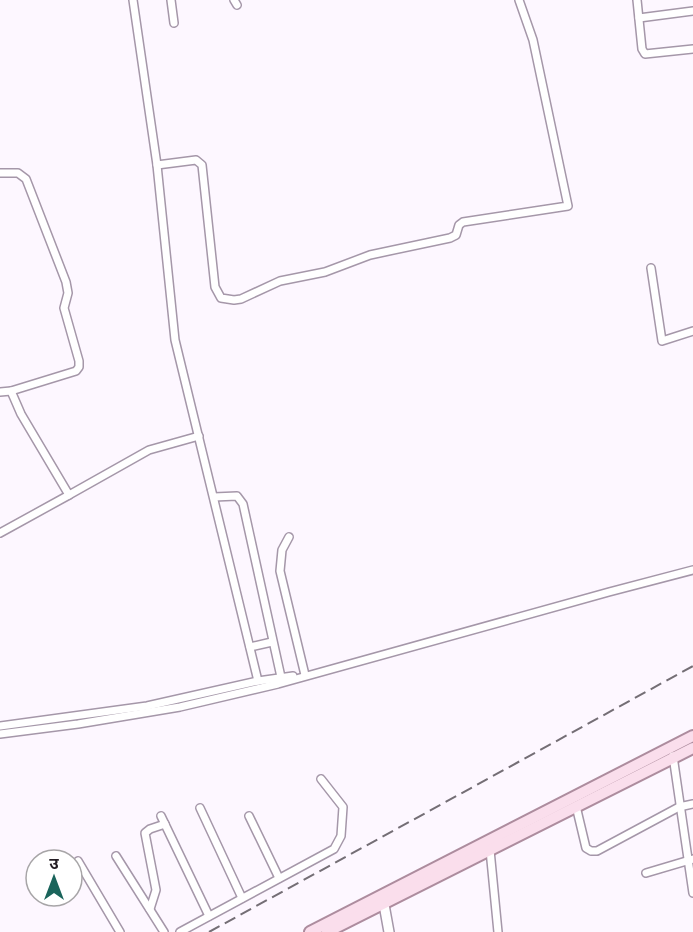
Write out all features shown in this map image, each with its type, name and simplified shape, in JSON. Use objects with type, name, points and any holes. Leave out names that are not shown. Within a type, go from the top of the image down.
[{"type":"main road","points":[[310,932],[489,850],[576,806],[672,752],[693,736]]},
{"type":"main road","points":[[327,932],[383,899],[672,752],[693,748]]},
{"type":"street","points":[[133,0],[157,165],[175,340],[258,681]]},
{"type":"street","points":[[157,165],[196,160],[202,165],[215,287],[218,295],[226,299],[241,299],[279,281],[325,272],[370,255],[450,238],[456,235],[459,225],[463,222],[568,206],[533,40],[519,0]]},
{"type":"street","points":[[637,0],[642,49],[645,54],[693,49]]},
{"type":"street","points":[[173,1],[174,23]]},
{"type":"street","points":[[639,18],[693,11]]},
{"type":"street","points":[[0,173],[12,172],[23,175],[29,184],[47,237],[66,282],[68,293],[64,308],[80,364],[76,371],[11,391],[0,392]]},
{"type":"street","points":[[651,268],[662,341],[693,331]]},
{"type":"street","points":[[11,391],[21,414],[69,495]]},
{"type":"street","points":[[0,533],[149,450],[199,436]]},
{"type":"street","points":[[214,497],[237,496],[243,504],[281,677]]},
{"type":"street","points":[[289,537],[282,550],[280,571],[305,675]]},
{"type":"street","points":[[0,734],[180,707],[278,684],[693,570]]},
{"type":"street","points":[[250,647],[272,642]]},
{"type":"street","points":[[0,726],[147,706],[258,681],[305,675]]},
{"type":"street","points":[[672,752],[679,807],[690,860],[693,893]]},
{"type":"street","points":[[180,932],[334,849],[341,836],[343,807],[321,778]]},
{"type":"street","points":[[576,806],[586,848],[591,851],[679,807],[693,804]]},
{"type":"street","points":[[200,808],[242,898]]},
{"type":"street","points":[[161,816],[209,916]]},
{"type":"street","points":[[249,816],[279,878]]},
{"type":"street","points":[[150,909],[156,890],[145,833],[165,824]]},
{"type":"street","points":[[489,850],[498,932]]},
{"type":"street","points":[[117,856],[164,932]]},
{"type":"street","points":[[646,873],[690,860]]},
{"type":"street","points":[[84,871],[120,932]]},
{"type":"street","points":[[383,899],[389,932]]},
{"type":"railway","points":[[209,932],[693,666]]}]
